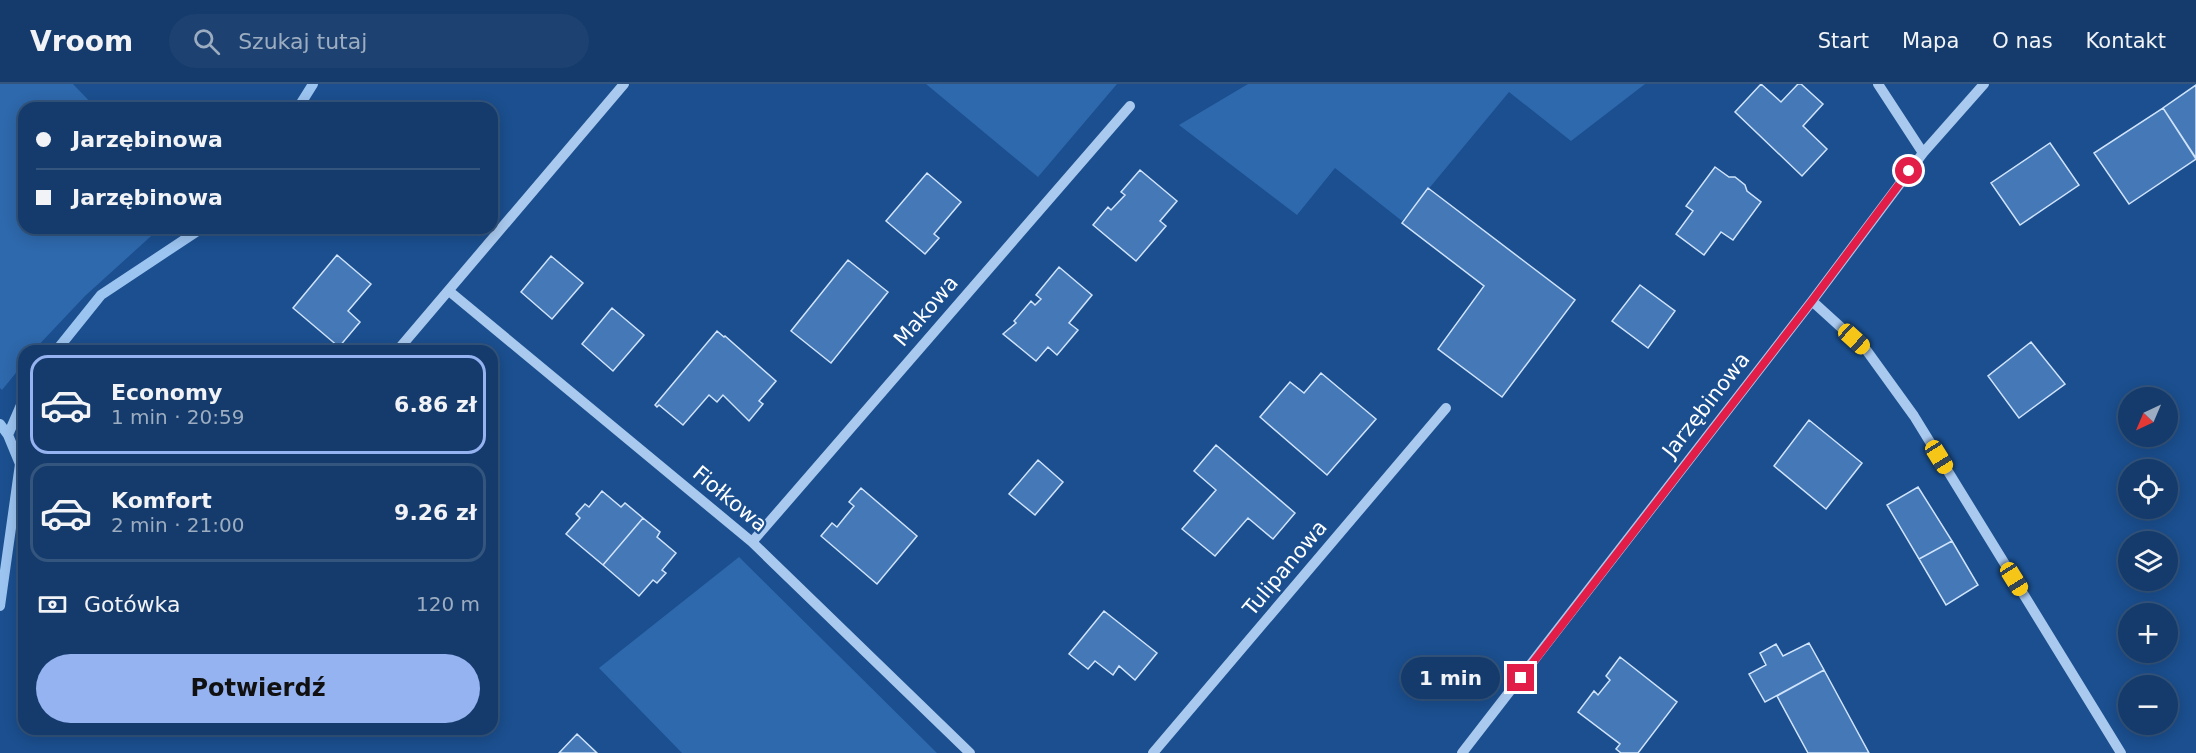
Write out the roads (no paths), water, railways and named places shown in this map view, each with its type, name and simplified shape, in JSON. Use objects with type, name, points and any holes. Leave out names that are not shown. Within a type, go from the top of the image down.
[{"type":"street","points":[[498,233],[624,84]]},
{"type":"street","points":[[1878,84],[1923,153]]},
{"type":"street","name":"Jarzębinowa","points":[[1462,753],[1812,301],[1923,153],[1984,84]]},
{"type":"street","name":"Makowa","points":[[752,542],[1130,106]]},
{"type":"street","points":[[402,345],[497,234]]},
{"type":"street","name":"Fiołkowa","points":[[449,291],[752,542],[970,753]]},
{"type":"street","points":[[1812,301],[1868,351],[1914,416],[2121,753]]},
{"type":"street","name":"Tulipanowa","points":[[1153,753],[1446,408]]},
{"type":"waterway","points":[[302,102],[313,84]]},
{"type":"waterway","points":[[61,345],[101,295],[193,234]]},
{"type":"waterway","points":[[8,435],[18,412]]},
{"type":"waterway","points":[[0,424],[8,435],[18,459]]},
{"type":"waterway","points":[[0,606],[18,478]]}]
